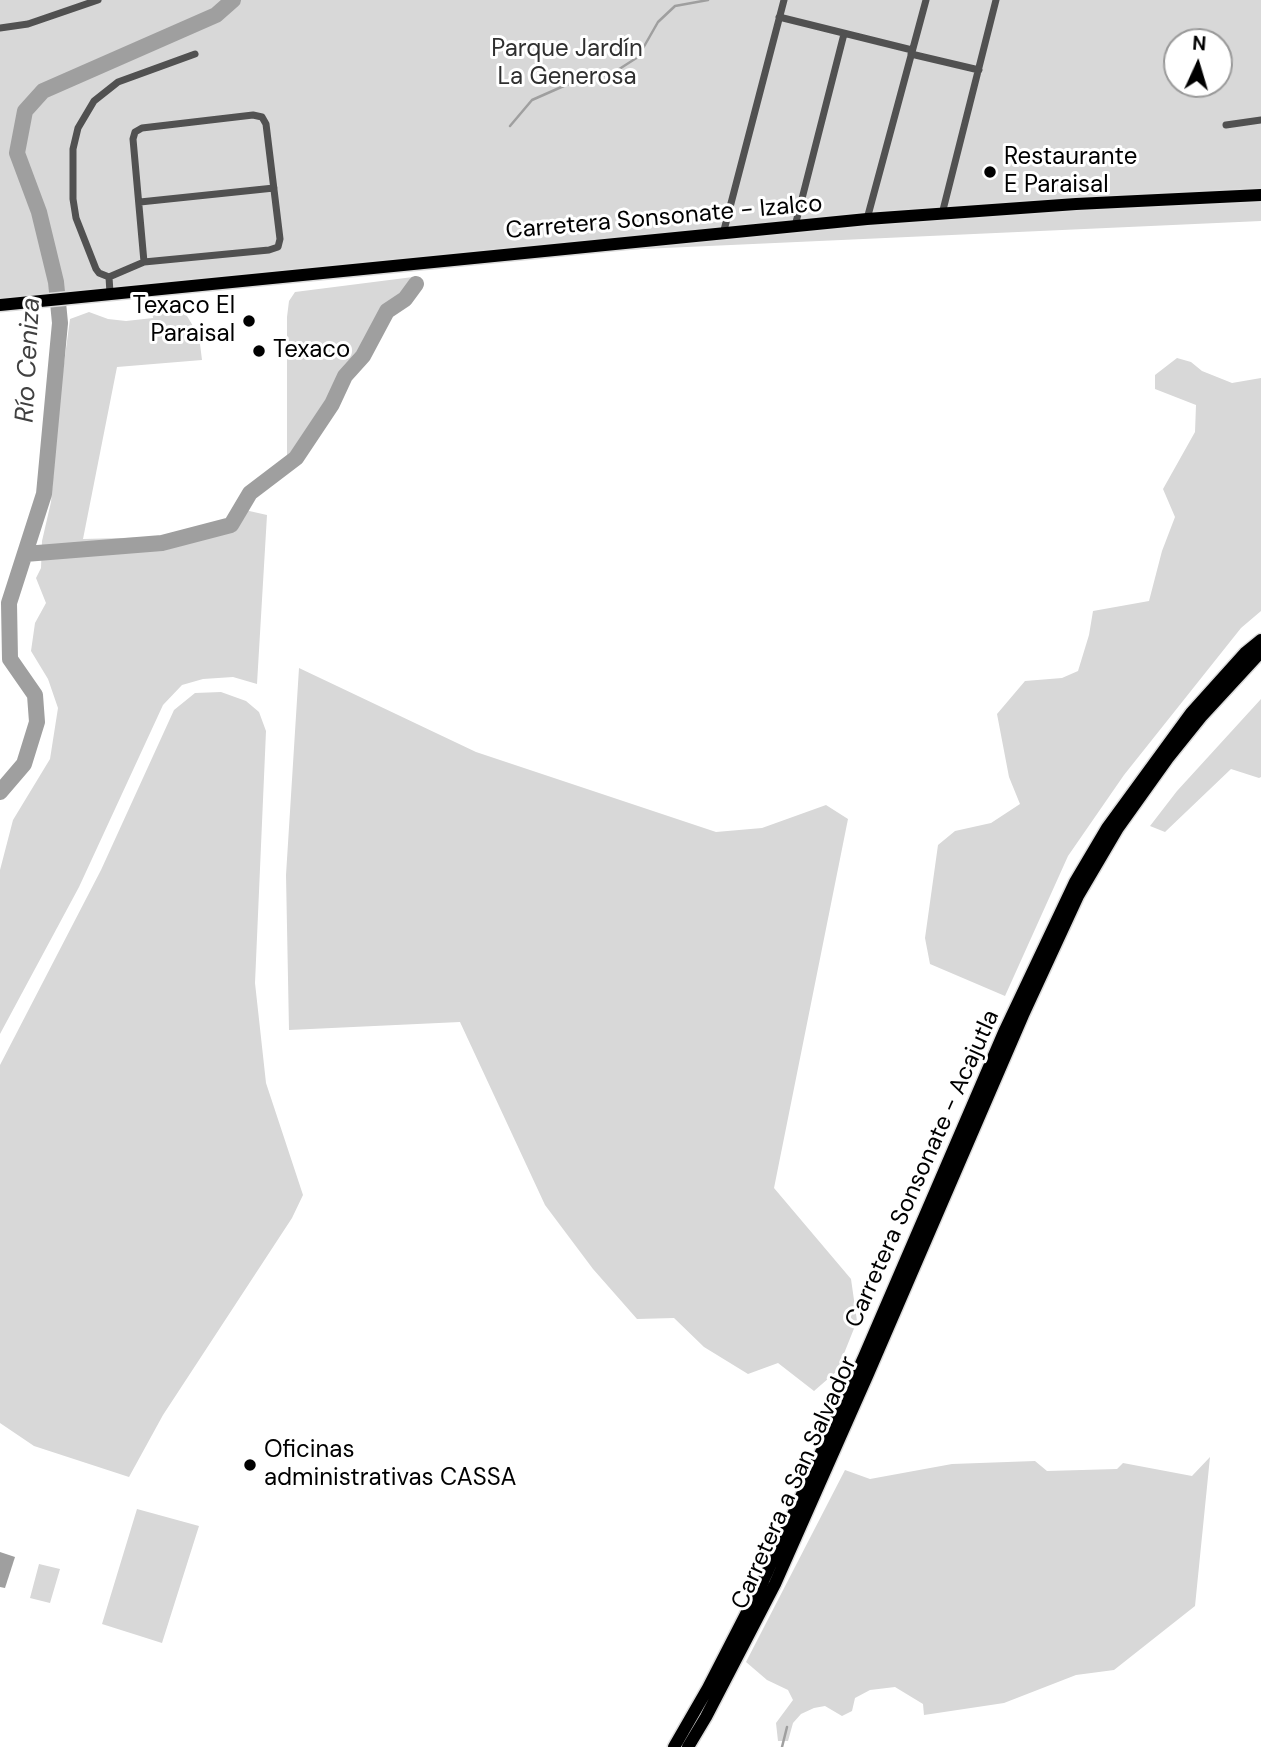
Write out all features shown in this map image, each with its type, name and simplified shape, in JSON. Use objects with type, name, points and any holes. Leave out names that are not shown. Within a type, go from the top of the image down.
[{"type":"main road","name":"Carretera Sonsonate - Izalco","points":[[0,306],[867,219],[1076,204],[1261,195]]},
{"type":"main road","name":"Carretera Sonsonate - Acajutla","points":[[674,1747],[763,1581],[1074,882],[1107,828],[1191,713],[1245,653],[1261,640]]},
{"type":"main road","name":"Carretera a San Salvador","points":[[688,1747],[775,1584],[1023,1015],[1078,896],[1118,828],[1168,758],[1201,717],[1261,652]]},
{"type":"street","points":[[0,27],[28,24],[98,0]]},
{"type":"street","points":[[867,219],[926,0]]},
{"type":"street","points":[[942,214],[996,0]]},
{"type":"street","points":[[723,234],[783,4]]},
{"type":"street","points":[[779,17],[979,70]]},
{"type":"street","points":[[794,227],[844,34]]},
{"type":"street","points":[[144,262],[133,139],[135,132],[142,128],[253,115],[262,117],[266,124],[280,239],[278,247],[269,250],[144,262],[109,277],[96,269],[76,218],[73,199],[73,149],[78,128],[94,102],[118,82],[195,54]]},
{"type":"street","points":[[1226,125],[1261,120]]},
{"type":"street","points":[[140,202],[274,188]]},
{"type":"street","points":[[109,277],[110,293]]},
{"type":"green space","name":"Parque Jardín La Generosa","points":[[0,0],[1261,0],[1261,221],[532,254],[0,312]]},
{"type":"green space","points":[[413,277],[402,297],[384,309],[362,355],[344,375],[331,402],[287,459],[287,317],[289,301],[295,292]]},
{"type":"green space","points":[[181,306],[199,336],[202,360],[117,367],[83,539],[160,537],[227,521],[236,508],[267,515],[257,684],[233,677],[203,679],[182,685],[163,705],[79,887],[0,1034],[0,870],[13,820],[50,759],[58,708],[48,679],[31,651],[35,623],[46,603],[36,578],[41,568],[42,541],[51,502],[60,393],[70,319],[89,312],[108,319],[126,321],[153,318],[152,308]]},
{"type":"green space","points":[[1177,358],[1191,362],[1202,371],[1232,383],[1261,378],[1261,611],[1241,628],[1124,775],[1068,856],[1005,996],[930,964],[925,938],[938,845],[955,831],[991,823],[1020,804],[1009,777],[997,714],[1025,681],[1062,678],[1078,671],[1093,611],[1149,601],[1162,551],[1175,517],[1163,489],[1195,432],[1196,405],[1155,389],[1155,375]]},
{"type":"green space","points":[[299,668],[476,752],[716,832],[762,828],[826,805],[848,819],[774,1188],[851,1279],[857,1321],[837,1371],[814,1391],[778,1363],[748,1374],[704,1347],[674,1318],[637,1319],[593,1269],[545,1205],[460,1022],[289,1030],[286,875]]},
{"type":"green space","points":[[221,692],[246,701],[259,712],[266,731],[255,983],[266,1083],[303,1195],[292,1218],[163,1415],[129,1477],[34,1446],[0,1423],[0,1065],[101,870],[174,710],[195,693]]},
{"type":"green space","points":[[1261,699],[1261,777],[1231,769],[1165,832],[1150,826],[1177,791]]},
{"type":"green space","points":[[1210,1457],[1195,1606],[1114,1670],[1076,1675],[1004,1703],[924,1715],[923,1704],[895,1687],[870,1690],[855,1698],[852,1711],[842,1716],[825,1706],[801,1714],[793,1723],[788,1741],[778,1741],[776,1723],[793,1700],[788,1690],[767,1680],[746,1662],[845,1470],[870,1479],[952,1464],[1035,1461],[1047,1471],[1117,1469],[1123,1463],[1192,1476]]},
{"type":"green space","points":[[137,1509],[199,1526],[162,1643],[102,1624]]},
{"type":"green space","points":[[39,1564],[60,1569],[50,1603],[30,1598]]},
{"type":"shaded area","points":[[0,1552],[15,1557],[5,1588],[0,1587]]},
{"type":"waterway","name":"Río Ceniza","points":[[0,792],[24,764],[37,722],[35,695],[10,659],[9,603],[44,494],[60,323],[56,282],[39,212],[17,153],[25,111],[43,91],[216,15],[233,0]]},
{"type":"waterway","points":[[510,126],[532,100],[566,85],[613,73],[638,57],[658,22],[675,6],[708,0]]},
{"type":"waterway","points":[[25,554],[162,543],[231,525],[250,493],[296,458],[332,404],[345,376],[363,356],[387,311],[405,299],[416,284]]},
{"type":"waterway","points":[[782,1747],[787,1727]]},
{"type":"place","name":"Restaurante E Paraisal","points":[[990,172]]},
{"type":"place","name":"Texaco El Paraisal","points":[[249,321]]},
{"type":"place","name":"Texaco","points":[[259,351]]},
{"type":"place","name":"Oficinas administrativas CASSA","points":[[250,1465]]}]
